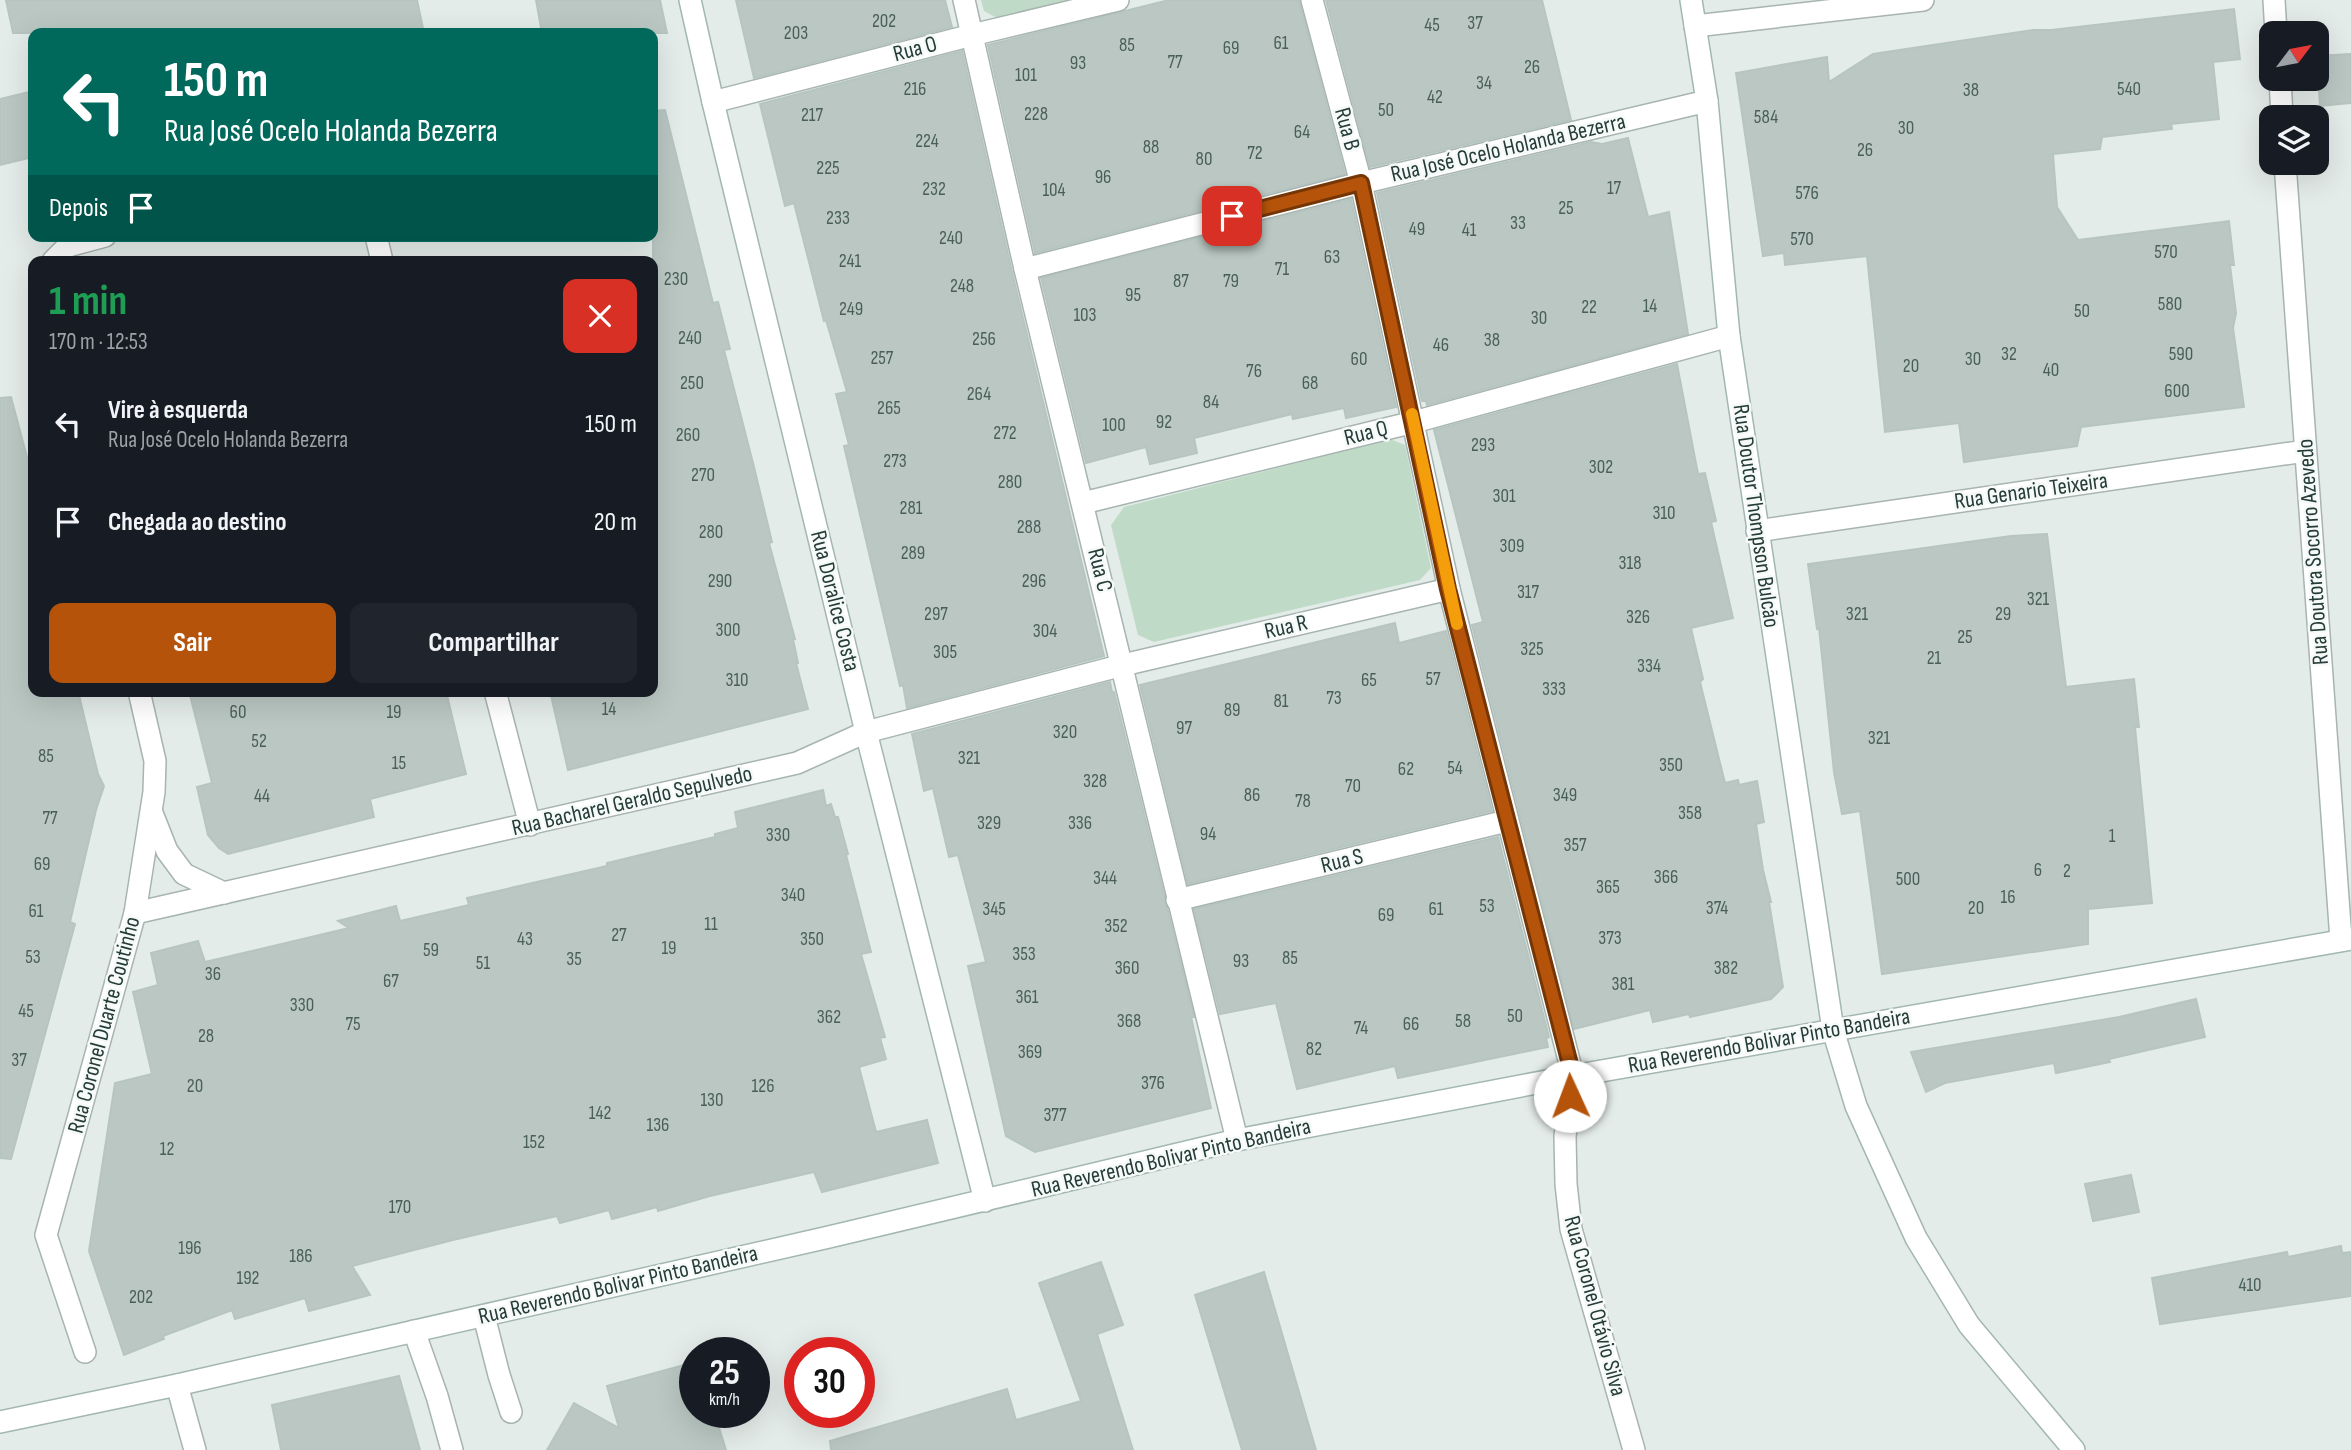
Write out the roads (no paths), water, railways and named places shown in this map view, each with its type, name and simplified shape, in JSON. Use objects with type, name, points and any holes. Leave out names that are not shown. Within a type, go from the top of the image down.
[{"type":"street","name":"Rua Doralice Costa","points":[[690,0],[866,732],[985,1201]]},
{"type":"street","name":"Rua C","points":[[964,0],[1025,269],[1237,1140]]},
{"type":"street","name":"Rua O","points":[[713,102],[972,34],[1118,0]]},
{"type":"street","name":"Rua B","points":[[1312,0],[1361,183],[1448,589],[1573,1076]]},
{"type":"street","name":"Rua Doutor Thompson Bulcão","points":[[1691,0],[1707,101],[1729,336],[1833,1030],[1856,1106],[1916,1238],[1969,1325],[2074,1450]]},
{"type":"street","points":[[1695,26],[1923,0]]},
{"type":"street","points":[[2274,0],[2275,21]]},
{"type":"street","name":"Rua José Ocelo Holanda Bezerra","points":[[1025,269],[1361,183],[1707,101]]},
{"type":"street","name":"Rua Doutora Socorro Azevedo","points":[[2286,175],[2305,451],[2346,940]]},
{"type":"street","points":[[60,253],[89,242]]},
{"type":"street","name":"Rua Q","points":[[1083,503],[1414,422],[1729,336]]},
{"type":"street","name":"Rua Genario Teixeira","points":[[1757,531],[2305,451]]},
{"type":"street","name":"Rua R","points":[[1123,666],[1448,589]]},
{"type":"street","name":"Rua Bacharel Geraldo Sepulvedo","points":[[135,913],[797,763],[866,732],[1123,666]]},
{"type":"street","name":"Rua Coronel Duarte Coutinho","points":[[85,1352],[46,1236],[135,913],[151,811],[155,761],[140,697]]},
{"type":"street","points":[[497,697],[530,825]]},
{"type":"street","points":[[151,811],[167,851],[184,874],[224,893]]},
{"type":"street","name":"Rua S","points":[[1177,900],[1507,821]]},
{"type":"street","name":"Rua Reverendo Bolivar Pinto Bandeira","points":[[0,1422],[484,1316],[1237,1140],[1573,1076],[2346,940]]},
{"type":"street","name":"Rua Coronel Otávio Silva","points":[[1573,1076],[1565,1136],[1571,1229],[1634,1450]]},
{"type":"street","points":[[484,1316],[511,1412]]},
{"type":"street","points":[[414,1331],[438,1396],[452,1450]]},
{"type":"street","points":[[177,1385],[195,1450]]}]
